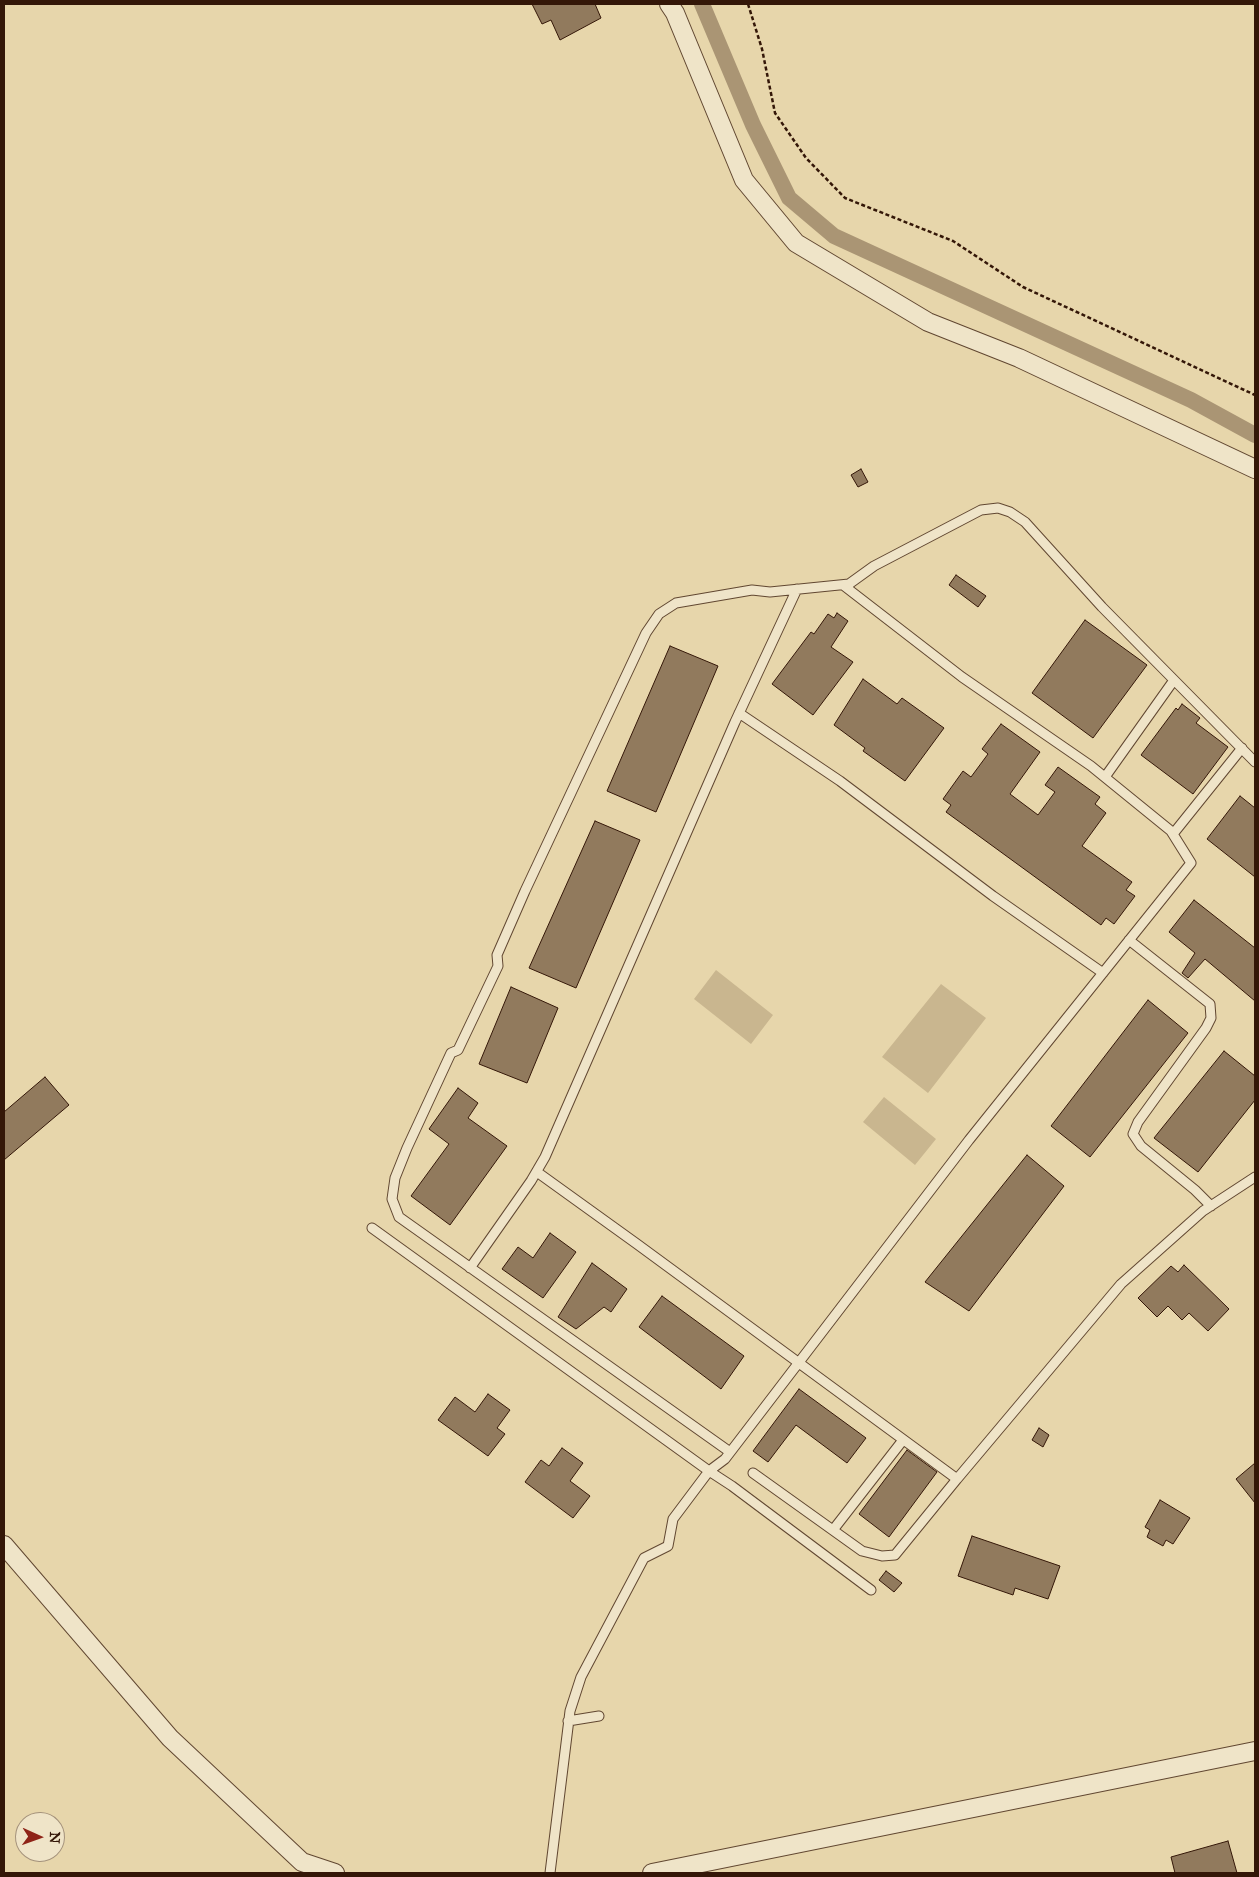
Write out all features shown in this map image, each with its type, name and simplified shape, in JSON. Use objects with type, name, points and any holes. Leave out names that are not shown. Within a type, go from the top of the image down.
[{"type":"street","points":[[670,4],[744,180],[796,244],[928,322],[1019,358],[1255,469]]},
{"type":"street","points":[[4,1545],[170,1738],[302,1862],[335,1873]]},
{"type":"street","points":[[652,1873],[1255,1751]]},
{"type":"street","points":[[1225,1757],[1255,1766]]},
{"type":"lane","points":[[730,1452],[399,1217],[392,1199],[395,1178],[407,1148],[451,1054],[458,1050],[498,966],[497,955],[525,891],[646,633],[659,614],[676,603],[752,590],[770,592],[849,584],[874,566],[980,510],[998,508],[1010,512],[1025,522],[1102,607],[1255,762]]},
{"type":"lane","points":[[550,1873],[570,1711],[581,1677],[644,1558],[668,1546],[673,1519],[709,1471],[725,1459],[969,1140],[1191,863],[1173,834],[1105,777],[962,677],[843,585]]},
{"type":"lane","points":[[470,1268],[537,1172],[740,713],[797,589]]},
{"type":"lane","points":[[1105,777],[1174,680]]},
{"type":"lane","points":[[740,713],[840,781],[993,896],[1102,973]]},
{"type":"lane","points":[[1173,834],[1242,748]]},
{"type":"lane","points":[[1129,940],[1210,1004],[1211,1018],[1206,1028],[1138,1122],[1132,1134],[1140,1146],[1195,1190],[1211,1206]]},
{"type":"lane","points":[[537,1172],[957,1479]]},
{"type":"lane","points":[[753,1473],[862,1551],[882,1556],[895,1555],[1121,1284],[1211,1206],[1255,1177]]},
{"type":"lane","points":[[372,1228],[732,1486],[870,1590]]},
{"type":"lane","points":[[833,1530],[903,1440]]},
{"type":"lane","points":[[568,1721],[599,1716]]},
{"type":"path","points":[[748,4],[762,49],[775,112],[806,158],[845,198],[953,241],[1023,287],[1255,395]]},
{"type":"shaded area","points":[[716,970],[773,1015],[751,1044],[694,999]]},
{"type":"shaded area","points":[[941,984],[986,1018],[928,1093],[882,1057]]},
{"type":"shaded area","points":[[884,1097],[936,1139],[915,1165],[863,1122]]},
{"type":"building","points":[[532,4],[595,4],[601,18],[560,40],[551,20],[542,24]]},
{"type":"building","points":[[861,469],[868,482],[858,487],[851,475]]},
{"type":"building","points":[[956,575],[986,596],[978,607],[949,585]]},
{"type":"building","points":[[837,613],[848,621],[831,647],[853,662],[813,715],[772,684],[811,632],[814,634],[828,614],[834,618]]},
{"type":"building","points":[[1085,620],[1147,665],[1093,738],[1032,693]]},
{"type":"building","points":[[670,646],[718,666],[656,812],[607,791]]},
{"type":"building","points":[[863,679],[897,704],[902,698],[944,728],[905,781],[863,751],[865,748],[834,725]]},
{"type":"building","points":[[1182,704],[1200,718],[1196,723],[1228,747],[1193,794],[1141,755],[1176,708],[1178,710]]},
{"type":"building","points":[[1001,724],[1040,752],[1010,794],[1038,815],[1055,792],[1045,785],[1058,767],[1100,797],[1095,804],[1106,813],[1082,846],[1132,882],[1126,890],[1135,896],[1114,924],[1106,918],[1101,925],[946,812],[951,805],[943,799],[963,771],[971,777],[988,754],[982,749]]},
{"type":"building","points":[[1240,796],[1255,808],[1255,877],[1207,839]]},
{"type":"building","points":[[595,821],[640,840],[576,988],[529,968]]},
{"type":"building","points":[[1194,900],[1255,948],[1255,1001],[1205,959],[1188,978],[1182,973],[1195,953],[1169,932]]},
{"type":"building","points":[[511,987],[558,1008],[527,1083],[479,1064]]},
{"type":"building","points":[[1148,1000],[1188,1033],[1090,1157],[1051,1126]]},
{"type":"building","points":[[1224,1051],[1255,1076],[1255,1100],[1198,1172],[1154,1138]]},
{"type":"building","points":[[45,1077],[69,1105],[4,1160],[4,1112]]},
{"type":"building","points":[[458,1088],[478,1103],[468,1118],[507,1146],[450,1225],[411,1196],[449,1144],[429,1129]]},
{"type":"building","points":[[1027,1155],[1064,1186],[969,1311],[925,1282]]},
{"type":"building","points":[[550,1233],[576,1252],[543,1298],[502,1269],[518,1247],[533,1258]]},
{"type":"building","points":[[592,1263],[627,1289],[611,1312],[604,1307],[576,1329],[558,1317]]},
{"type":"building","points":[[1184,1265],[1229,1309],[1208,1331],[1189,1313],[1182,1320],[1168,1306],[1157,1317],[1138,1298],[1171,1266],[1178,1272]]},
{"type":"building","points":[[662,1296],[744,1356],[721,1389],[639,1327]]},
{"type":"building","points":[[799,1389],[866,1438],[847,1463],[796,1425],[768,1462],[753,1451]]},
{"type":"building","points":[[488,1394],[510,1410],[497,1428],[505,1434],[488,1456],[438,1420],[455,1397],[475,1412]]},
{"type":"building","points":[[1039,1428],[1049,1435],[1043,1447],[1032,1440]]},
{"type":"building","points":[[562,1448],[583,1463],[570,1481],[590,1496],[573,1518],[525,1482],[541,1460],[549,1466]]},
{"type":"building","points":[[907,1450],[937,1472],[889,1537],[859,1514]]},
{"type":"building","points":[[1255,1463],[1255,1503],[1236,1479]]},
{"type":"building","points":[[1160,1500],[1190,1518],[1173,1544],[1166,1540],[1163,1546],[1147,1537],[1150,1530],[1145,1527]]},
{"type":"building","points":[[972,1536],[1060,1566],[1048,1599],[1015,1588],[1013,1595],[958,1576]]},
{"type":"building","points":[[886,1571],[902,1583],[894,1592],[879,1580]]},
{"type":"building","points":[[1228,1841],[1237,1873],[1175,1873],[1171,1857]]},
{"type":"waterway","points":[[702,4],[753,125],[789,198],[834,236],[1191,400],[1255,435]]}]
